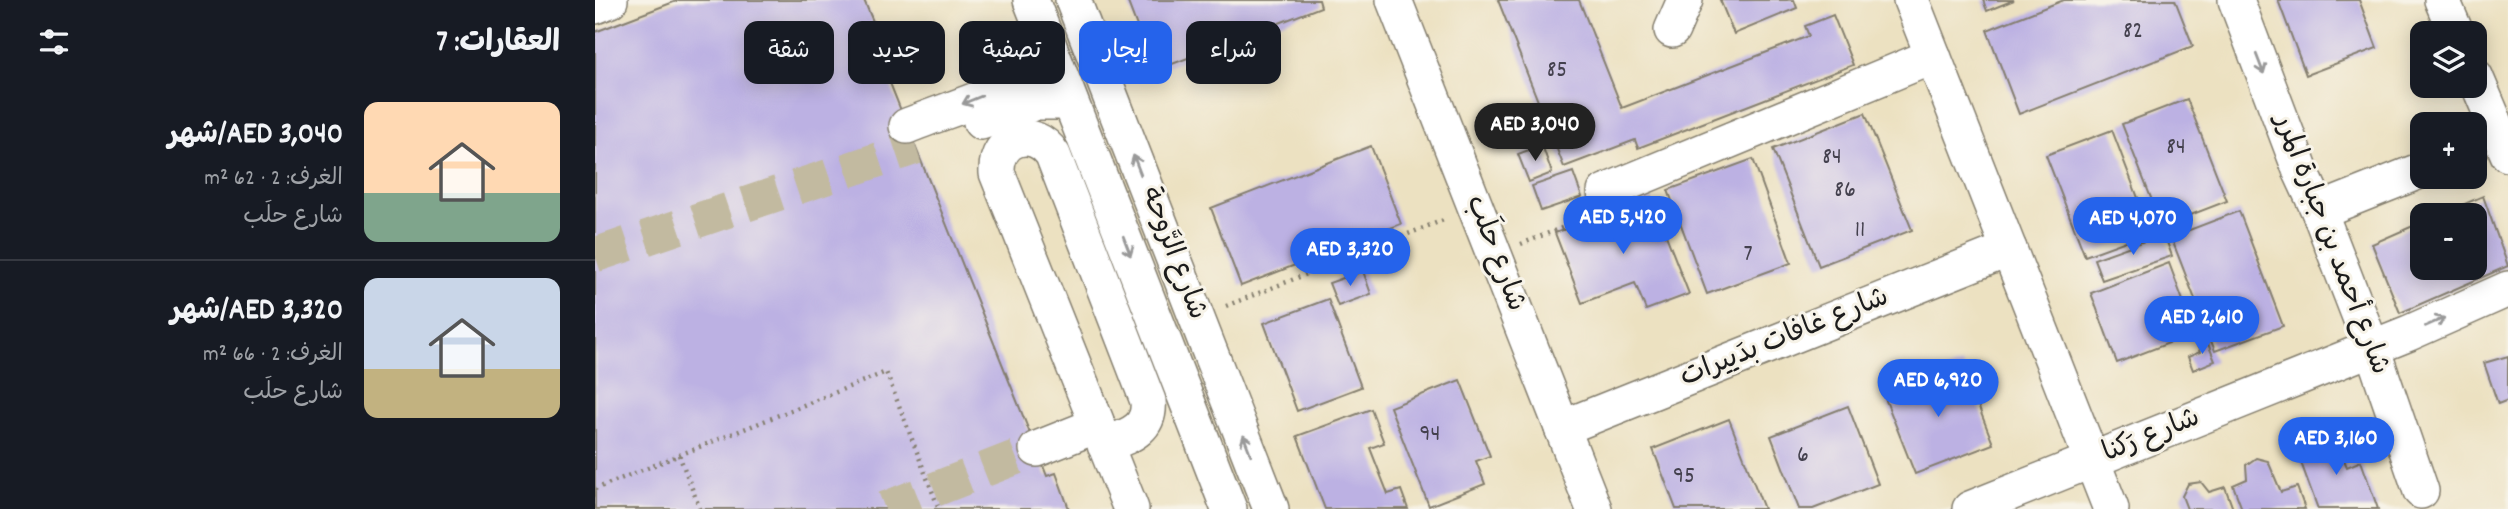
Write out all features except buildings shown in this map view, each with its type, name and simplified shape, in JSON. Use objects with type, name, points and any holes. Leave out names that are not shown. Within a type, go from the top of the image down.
[{"type":"street","points":[[595,6],[610,0]]},
{"type":"street","name":"شارع الرَّوحة","points":[[1031,0],[1039,21]]},
{"type":"street","name":"شارع الرَّوحة","points":[[1073,0],[1271,509]]},
{"type":"street","name":"شارع حلَب","points":[[1394,0],[1594,509]]},
{"type":"street","points":[[1911,0],[2111,509]]},
{"type":"street","name":"شارع أحمد بن جبارة المرر","points":[[2236,0],[2372,348],[2421,491]]},
{"type":"street","points":[[2442,0],[2451,21]]},
{"type":"street","points":[[1605,192],[1933,56]]},
{"type":"street","points":[[1013,84],[912,136],[1036,102],[1070,102]]},
{"type":"street","name":"شارع الرَّوحة","points":[[1063,84],[1229,509]]},
{"type":"street","points":[[2481,98],[2494,147]]},
{"type":"street","points":[[1037,449],[1101,435],[1138,431],[1147,417],[1148,401],[1053,155],[1040,141],[1022,138],[1005,147],[997,164],[997,173],[1101,435],[1131,509]]},
{"type":"street","points":[[2319,211],[2410,175]]},
{"type":"street","name":"شارع غافات بدَييرات","points":[[1562,428],[2009,249]]},
{"type":"street","name":"شارع رَكنا","points":[[1970,509],[2372,348],[2508,289]]},
{"type":"path","points":[[1494,255],[1584,219],[1605,192]]},
{"type":"path","points":[[1190,301],[1207,294],[1213,311],[1476,207]]},
{"type":"path","points":[[595,489],[886,372],[939,509]]},
{"type":"path","points":[[679,455],[699,509]]},
{"type":"tunnel","points":[[595,255],[916,147]]},
{"type":"tunnel","points":[[885,509],[1037,449]]}]
